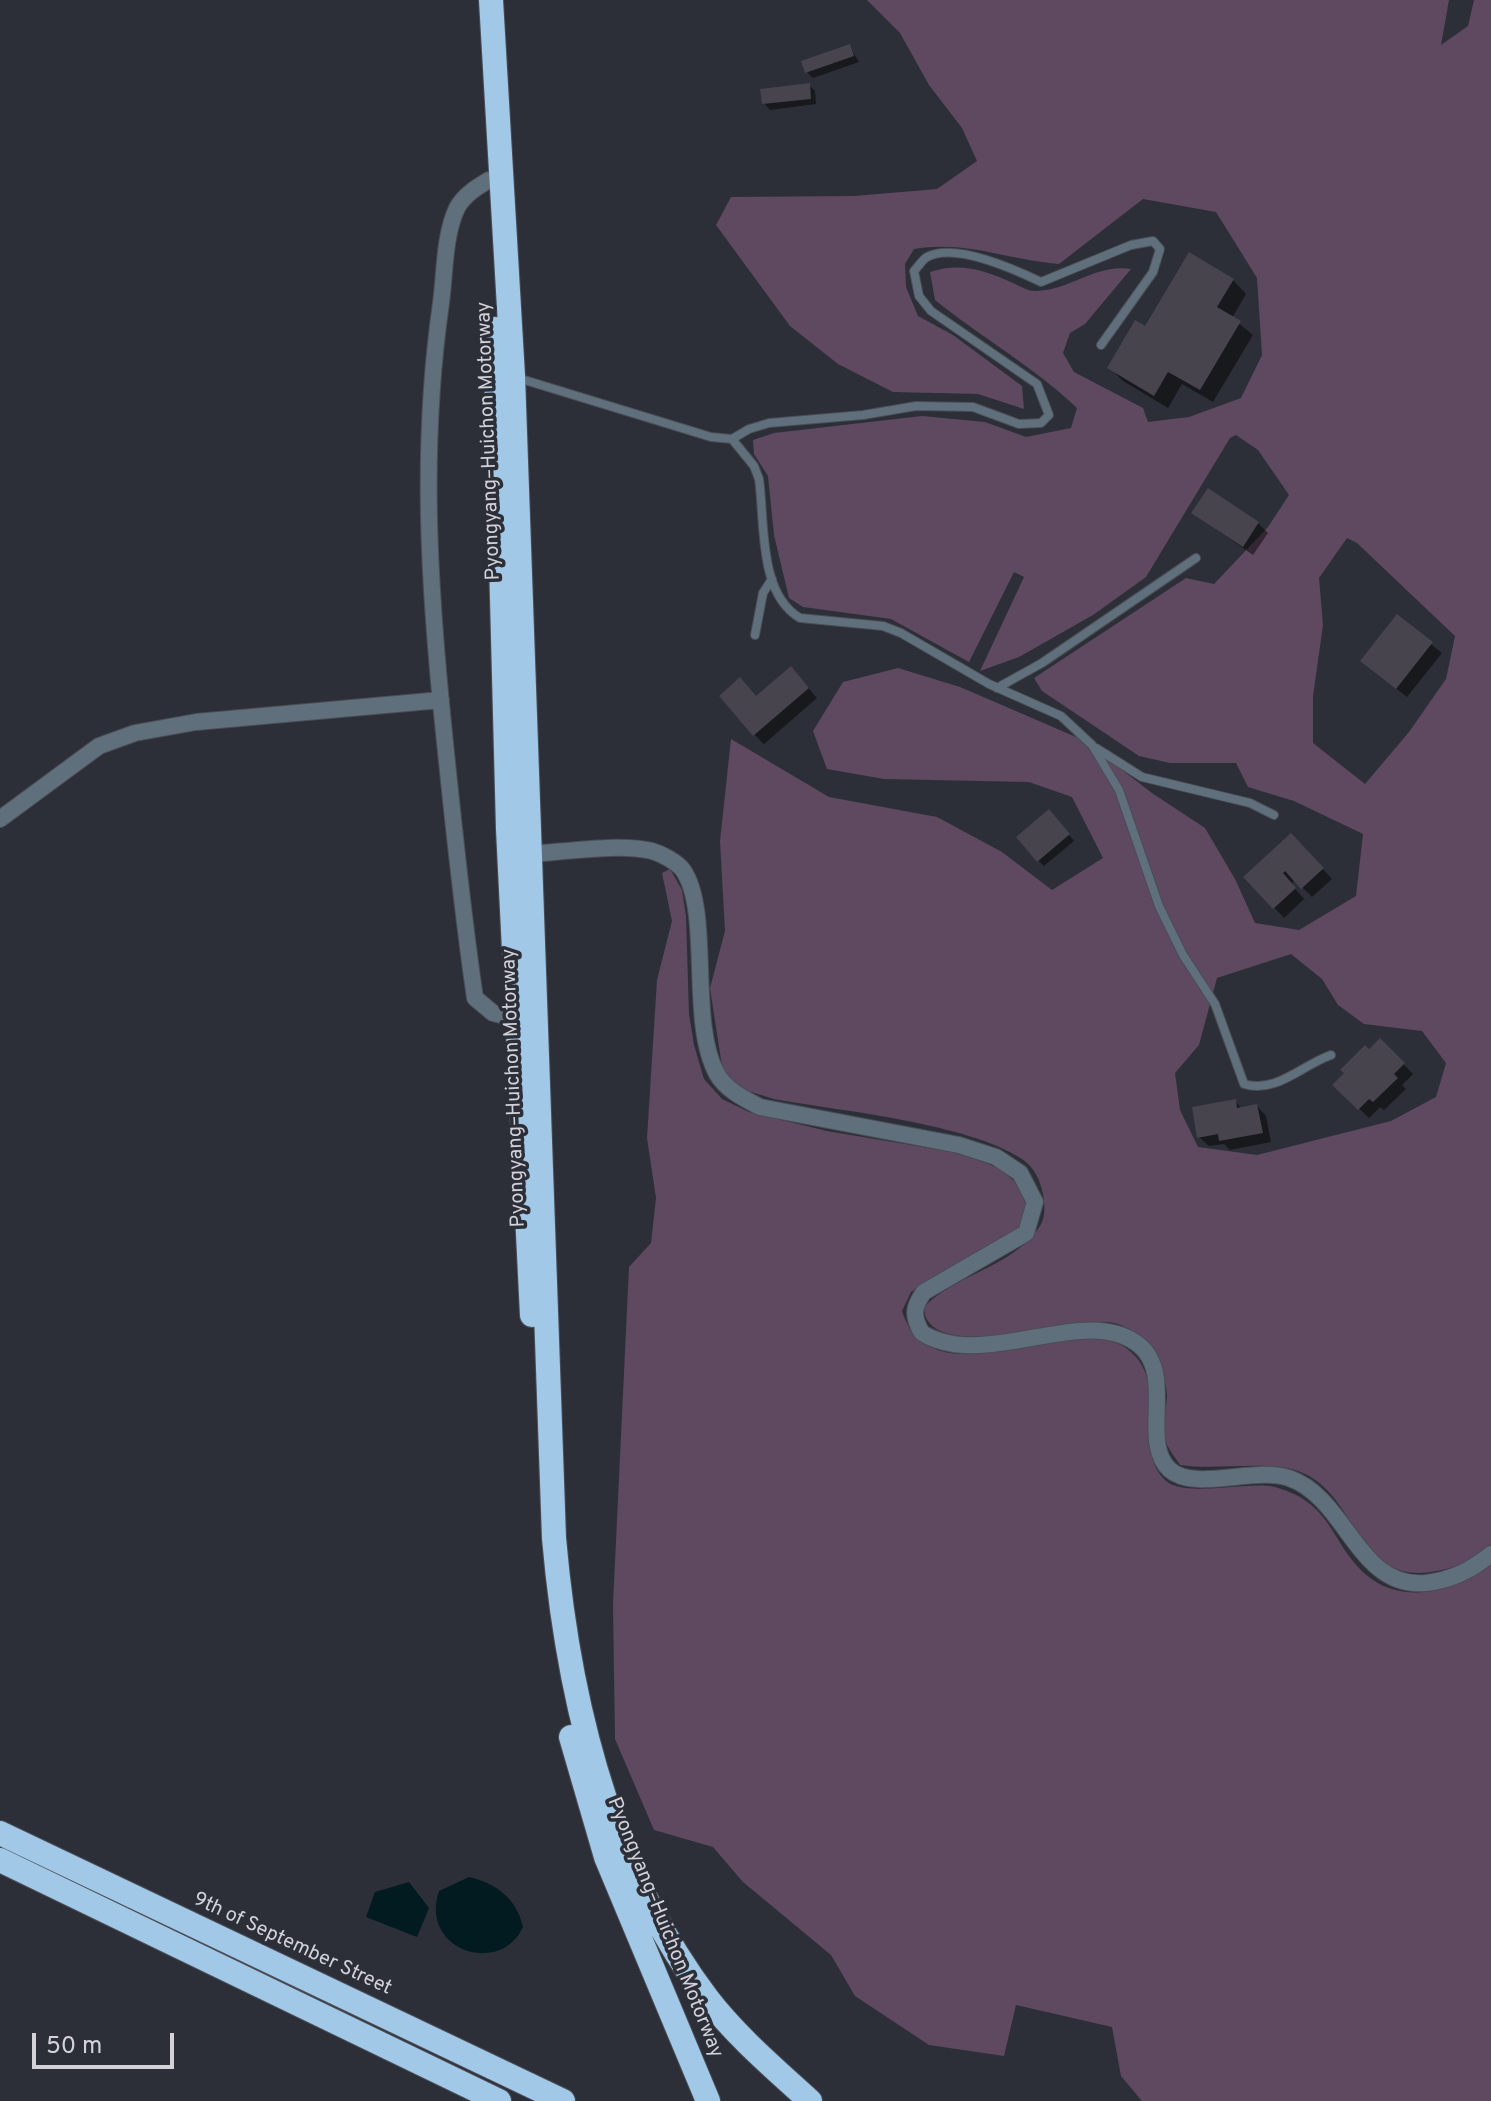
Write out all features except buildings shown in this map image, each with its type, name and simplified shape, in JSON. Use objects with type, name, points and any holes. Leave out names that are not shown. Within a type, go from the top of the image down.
[{"type":"highway","name":"Pyongyang–Huichon Motorway","points":[[476,0],[489,180],[517,1019],[546,1619],[579,1774],[606,1857],[708,2101]]},
{"type":"highway","name":"Pyongyang–Huichon Motorway","points":[[491,0],[513,376],[554,1538],[561,1618],[586,1735],[610,1817],[674,1946],[708,1999],[764,2060],[810,2101]]},
{"type":"highway","name":"9th of September Street","points":[[0,1833],[563,2101]]},
{"type":"highway","points":[[0,1860],[499,2101]]},
{"type":"street","points":[[489,180],[472,189],[457,207],[438,324],[428,445],[427,543],[460,899],[475,998],[493,1013],[517,1019]]},
{"type":"street","points":[[0,819],[99,746],[135,733],[196,722],[441,700]]},
{"type":"street","points":[[529,854],[652,851],[682,869],[692,893],[702,1009],[710,1057],[718,1076],[735,1093],[760,1107],[959,1145],[996,1157],[1020,1173],[1035,1202],[1026,1233],[924,1292],[914,1305],[915,1321],[922,1333],[957,1345],[1036,1339],[1089,1329],[1120,1333],[1141,1347],[1152,1363],[1157,1383],[1157,1434],[1166,1465],[1172,1472],[1190,1480],[1284,1476],[1306,1484],[1333,1508],[1361,1551],[1381,1572],[1404,1582],[1442,1581],[1459,1575],[1491,1554]]},
{"type":"lane","points":[[513,376],[711,437],[732,439],[749,429],[769,423],[863,415],[916,406],[973,407],[1019,424],[1041,423],[1049,415],[1037,384],[983,344],[944,323],[919,296],[914,271],[927,257],[948,253],[1008,266],[1041,282],[1131,245],[1153,241],[1160,249],[1153,272],[1101,345]]},
{"type":"lane","points":[[732,439],[754,466],[759,479],[772,579],[789,611],[800,618],[883,626],[997,688],[1061,716],[1092,745],[1142,777],[1250,803],[1274,815]]},
{"type":"lane","points":[[997,688],[1042,663],[1196,558]]},
{"type":"lane","points":[[755,635],[763,593],[772,579]]},
{"type":"lane","points":[[1092,745],[1119,790],[1159,906],[1183,955],[1215,1004],[1244,1084],[1258,1088],[1273,1085],[1310,1062],[1331,1055]]},
{"type":"shaded area","points":[[867,0],[1449,0],[1441,45],[1468,26],[1474,0],[1491,0],[1491,1544],[1473,1558],[1452,1567],[1410,1572],[1389,1566],[1374,1554],[1322,1485],[1303,1473],[1260,1466],[1180,1465],[1167,1446],[1164,1433],[1166,1385],[1157,1360],[1141,1338],[1119,1324],[1089,1323],[1003,1336],[973,1337],[948,1334],[930,1324],[924,1307],[951,1286],[1013,1253],[1041,1225],[1044,1217],[1042,1189],[1034,1170],[1022,1159],[969,1136],[937,1127],[774,1099],[745,1090],[723,1073],[710,988],[725,931],[720,841],[731,739],[829,797],[937,817],[1002,852],[1052,890],[1103,858],[1072,797],[1029,782],[884,779],[827,769],[813,731],[843,682],[898,668],[960,687],[1083,740],[1152,793],[1205,828],[1235,879],[1255,923],[1299,930],[1356,896],[1363,834],[1294,801],[1248,787],[1236,763],[1170,763],[1139,756],[1042,691],[1034,678],[1186,578],[1214,584],[1268,527],[1289,495],[1258,450],[1236,435],[1230,438],[1146,577],[1093,615],[1019,657],[980,671],[1024,577],[1014,572],[969,662],[891,619],[803,607],[789,598],[774,535],[768,476],[754,454],[753,440],[774,433],[922,416],[985,422],[1026,437],[1071,428],[1077,408],[1043,379],[935,300],[930,272],[952,268],[972,269],[1033,291],[1049,290],[1106,270],[1131,269],[1085,324],[1070,333],[1063,353],[1074,372],[1143,408],[1148,422],[1189,417],[1241,398],[1262,355],[1257,278],[1216,212],[1143,199],[1059,264],[969,249],[933,247],[914,249],[905,264],[906,287],[918,316],[953,335],[1022,386],[1024,409],[978,394],[893,392],[838,364],[790,326],[716,225],[731,197],[854,196],[937,189],[977,161],[962,128],[929,85],[900,33]],"holes":[[[1347,538],[1357,543],[1455,636],[1446,679],[1409,732],[1365,784],[1313,743],[1313,696],[1323,625],[1319,578]],[[1291,954],[1322,979],[1338,1005],[1364,1024],[1422,1031],[1446,1063],[1436,1097],[1391,1121],[1257,1155],[1198,1147],[1180,1110],[1175,1073],[1199,1045],[1217,978]]]},
{"type":"shaded area","points":[[670,869],[682,890],[686,916],[689,1014],[694,1045],[704,1079],[722,1099],[749,1112],[827,1131],[965,1154],[1000,1169],[1019,1185],[1026,1200],[1027,1214],[1013,1235],[911,1292],[902,1311],[919,1339],[945,1352],[976,1354],[1081,1338],[1112,1341],[1136,1357],[1145,1371],[1149,1386],[1151,1449],[1163,1478],[1172,1484],[1199,1489],[1275,1487],[1295,1495],[1322,1516],[1359,1568],[1387,1588],[1403,1592],[1434,1591],[1450,1586],[1491,1563],[1491,2101],[1142,2101],[1121,2076],[1112,2027],[1016,2005],[1004,2056],[929,2045],[855,1996],[831,1955],[743,1882],[713,1847],[654,1830],[615,1739],[613,1604],[629,1267],[651,1243],[656,1198],[647,1138],[657,980],[672,921],[662,873]]},
{"type":"water","points":[[469,1877],[488,1883],[504,1894],[520,1917],[523,1927],[512,1942],[497,1951],[481,1953],[465,1950],[451,1942],[440,1929],[436,1912],[439,1891]]},
{"type":"water","points":[[409,1882],[429,1908],[417,1937],[366,1917],[375,1892]]}]
